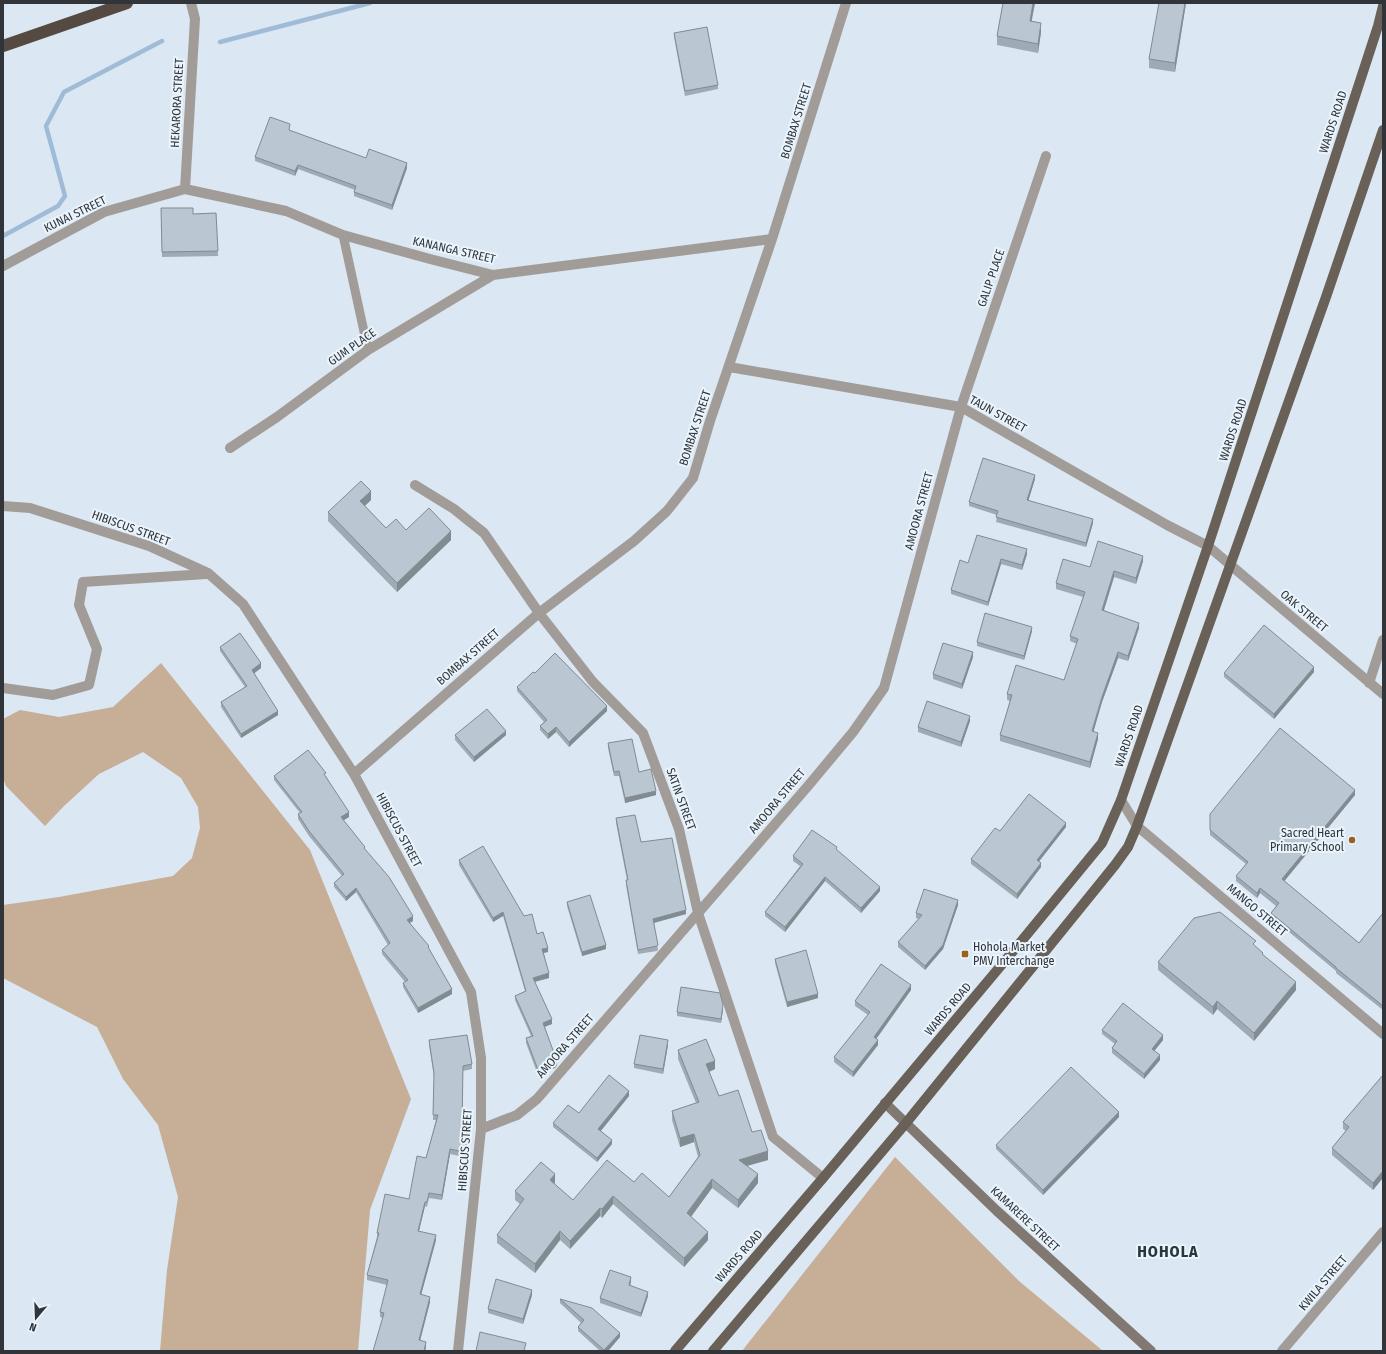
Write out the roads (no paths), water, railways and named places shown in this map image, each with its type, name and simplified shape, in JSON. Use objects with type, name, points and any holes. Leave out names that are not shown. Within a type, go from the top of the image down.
[{"type":"highway","points":[[3,46],[127,3]]},
{"type":"main road","name":"WARDS ROAD","points":[[675,1351],[823,1178],[1102,843],[1121,800],[1208,546],[1378,26],[1383,6]]},
{"type":"main road","points":[[713,1351],[906,1123],[1128,847],[1137,826],[1230,566],[1383,130]]},
{"type":"street","name":"HEKARORA STREET","points":[[185,188],[195,19],[191,3]]},
{"type":"street","name":"BOMBAX STREET","points":[[354,774],[539,613],[634,541],[667,511],[693,478],[772,239],[846,3]]},
{"type":"street","name":"GALIP PLACE","points":[[961,407],[1046,156]]},
{"type":"street","name":"KANANGA STREET","points":[[185,188],[286,211],[343,235],[493,275],[772,239]]},
{"type":"street","name":"KUNAI STREET","points":[[3,266],[104,212],[185,188]]},
{"type":"street","name":"GUM PLACE","points":[[230,448],[277,417],[368,350],[493,275]]},
{"type":"street","name":"TAUN STREET","points":[[729,367],[961,407],[1167,525],[1208,546]]},
{"type":"street","name":"AMOORA STREET","points":[[481,1129],[517,1115],[537,1099],[760,842],[853,732],[884,688],[961,407]]},
{"type":"street","name":"SATIN STREET","points":[[414,485],[454,509],[484,534],[539,613],[593,682],[643,733],[679,829],[698,913],[773,1137],[823,1178]]},
{"type":"street","name":"HIBISCUS STREET","points":[[3,506],[30,508],[149,546],[208,574],[242,604],[354,774],[471,992],[481,1058],[481,1129],[458,1351]]},
{"type":"street","name":"OAK STREET","points":[[1208,546],[1383,694]]},
{"type":"street","points":[[3,688],[53,695],[89,685],[97,649],[78,605],[83,582],[208,574]]},
{"type":"street","points":[[1370,683],[1383,640]]},
{"type":"street","name":"MANGO STREET","points":[[1121,800],[1137,826],[1383,1034]]},
{"type":"street","name":"KAMARERE STREET","points":[[885,1103],[997,1211],[1151,1351]]},
{"type":"street","name":"KWILA STREET","points":[[1282,1351],[1383,1232]]},
{"type":"lane","points":[[343,235],[368,350]]},
{"type":"waterway","points":[[220,42],[370,3]]},
{"type":"waterway","points":[[3,236],[58,206],[65,196],[46,126],[64,92],[162,41]]},
{"type":"place","name":"Sacred Heart Primary School","points":[[1352,840]]},
{"type":"place","name":"Hohola Market PMV Interchange","points":[[965,954]]},
{"type":"district","name":"HOHOLA","points":[[1168,1251]]}]
